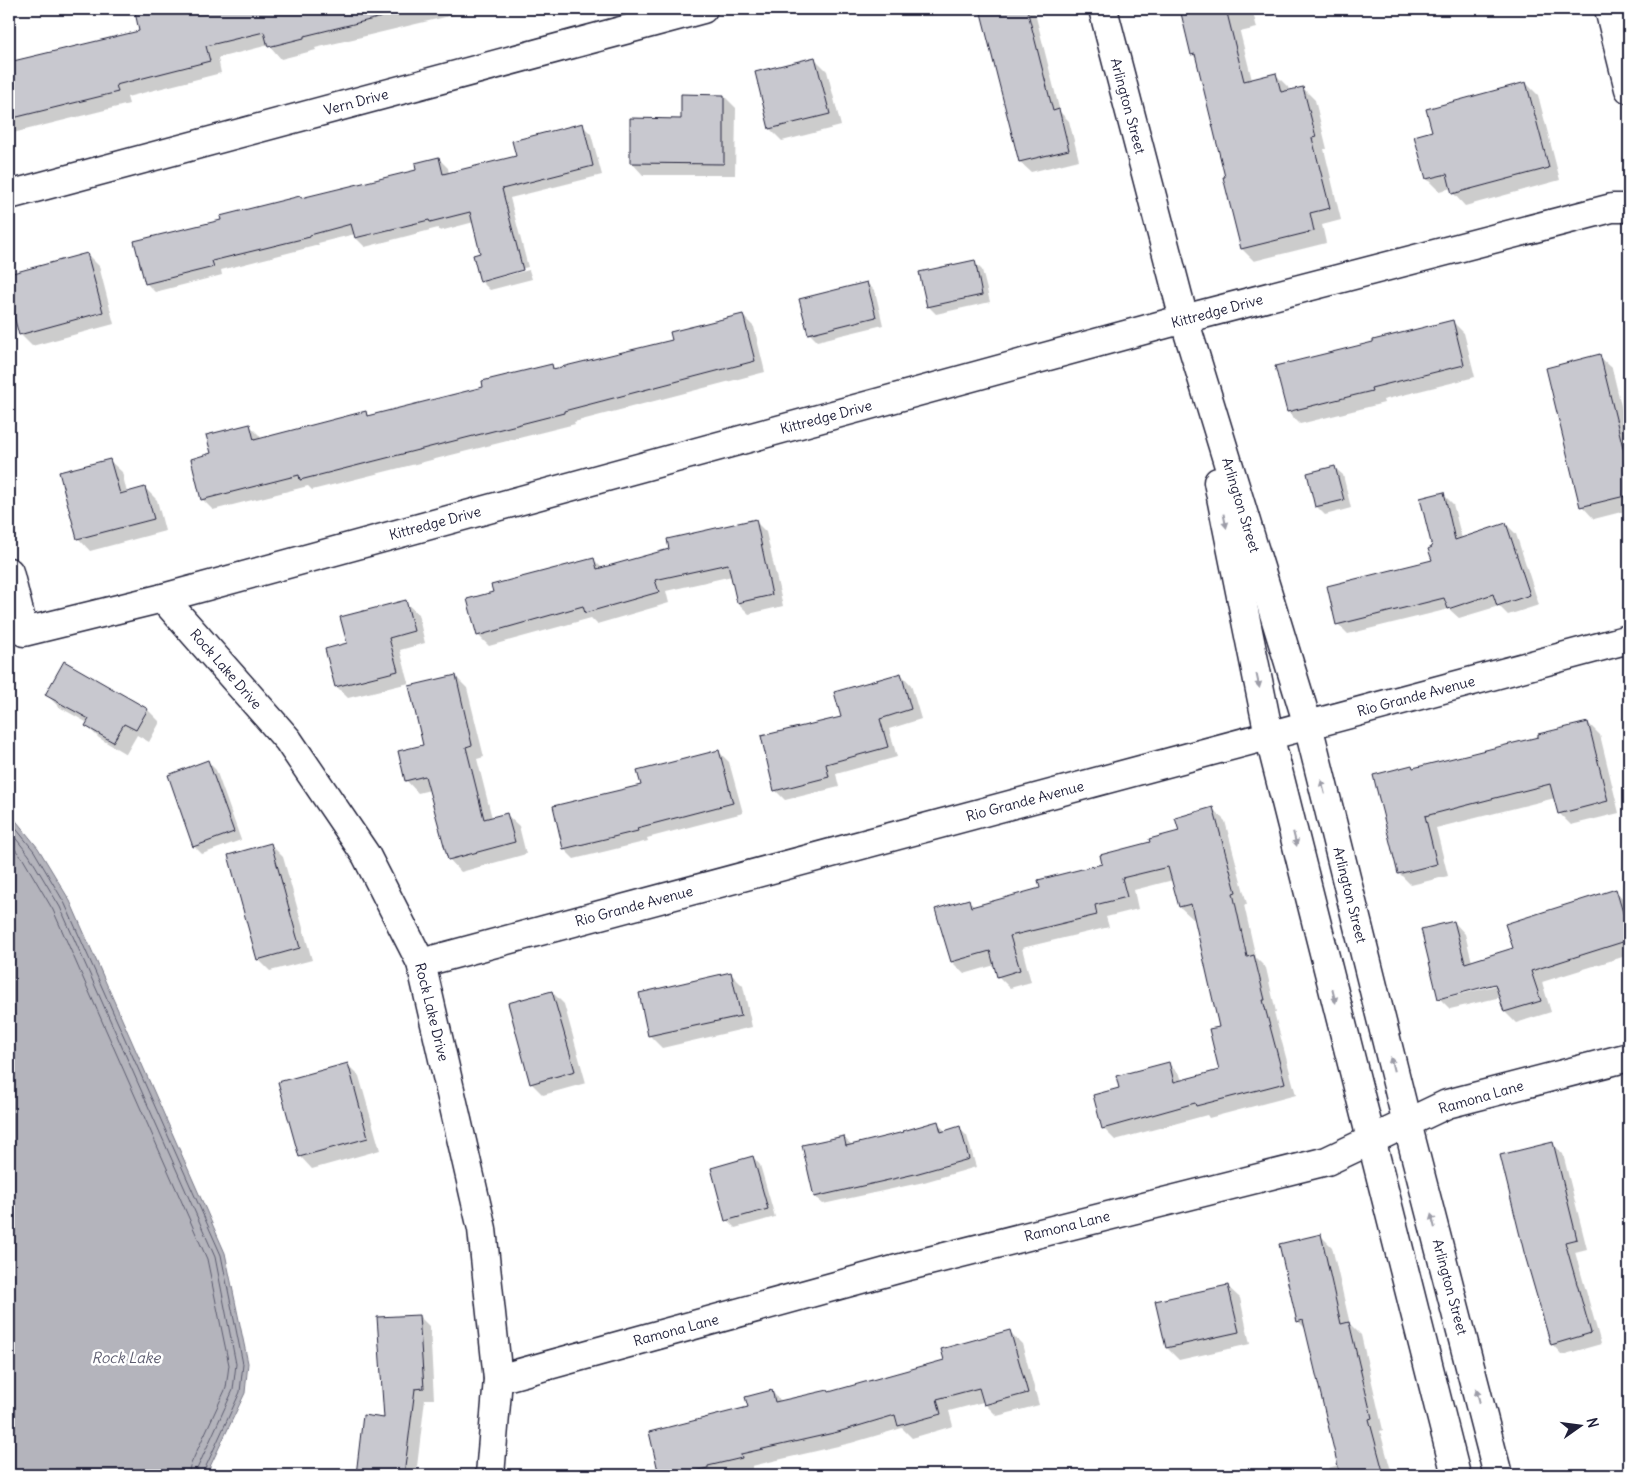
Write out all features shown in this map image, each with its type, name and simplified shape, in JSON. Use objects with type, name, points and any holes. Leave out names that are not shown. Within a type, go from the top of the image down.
[{"type":"main road","name":"Vern Drive","points":[[9,195],[703,9]]},
{"type":"main road","name":"Arlington Street","points":[[1103,9],[1184,319],[1308,725],[1407,1123],[1498,1475]]},
{"type":"main road","points":[[1610,9],[1629,89]]},
{"type":"main road","name":"Kittredge Drive","points":[[9,572],[24,632],[163,598],[1184,319],[1612,208],[1629,208]]},
{"type":"main road","name":"Arlington Street","points":[[1184,319],[1269,735],[1456,1475]]},
{"type":"main road","name":"Rock Lake Drive","points":[[163,598],[288,740],[366,855],[422,963],[482,1229],[498,1379],[490,1475]]},
{"type":"main road","name":"Rio Grande Avenue","points":[[422,963],[1629,639]]},
{"type":"main road","name":"Ramona Lane","points":[[498,1379],[901,1268],[1327,1162],[1447,1104],[1629,1057]]},
{"type":"water","name":"Rock Lake","points":[[9,812],[38,848],[70,901],[225,1253],[248,1363],[245,1393],[206,1475],[9,1475]]},
{"type":"building","points":[[147,9],[381,9],[382,17],[268,47],[264,32],[206,46],[210,61],[116,85],[118,92],[9,119],[9,62],[139,31],[135,12]]},
{"type":"building","points":[[980,9],[1027,9],[1053,111],[1059,109],[1069,150],[1019,162]]},
{"type":"building","points":[[1180,9],[1226,9],[1244,81],[1276,73],[1281,92],[1303,87],[1316,137],[1312,138],[1330,208],[1310,213],[1314,231],[1241,249],[1195,54],[1191,55]]},
{"type":"building","points":[[815,57],[830,114],[769,129],[755,72]]},
{"type":"building","points":[[1526,82],[1549,168],[1452,194],[1447,174],[1426,179],[1414,136],[1432,131],[1426,109]]},
{"type":"building","points":[[681,94],[724,95],[724,164],[630,163],[630,118],[681,119]]},
{"type":"building","points":[[583,123],[593,166],[502,189],[523,270],[480,282],[473,255],[480,253],[470,212],[355,238],[351,224],[310,235],[310,237],[212,261],[214,267],[145,284],[134,241],[221,220],[220,216],[416,170],[415,163],[439,157],[443,174],[516,156],[512,141]]},
{"type":"building","points":[[87,253],[103,312],[19,335],[9,298],[9,274]]},
{"type":"building","points":[[975,260],[982,295],[927,307],[919,272]]},
{"type":"building","points":[[867,282],[876,317],[808,334],[799,299]]},
{"type":"building","points":[[743,314],[755,361],[564,411],[564,413],[300,480],[299,475],[201,500],[191,459],[211,453],[206,435],[250,424],[254,440],[366,411],[367,416],[483,387],[482,381],[552,364],[553,369],[672,340],[670,332]]},
{"type":"building","points":[[1453,320],[1464,365],[1371,388],[1372,391],[1287,412],[1275,366]]},
{"type":"building","points":[[1600,354],[1629,472],[1629,495],[1580,507],[1546,368]]},
{"type":"building","points":[[110,459],[120,494],[145,487],[154,519],[77,539],[59,472]]},
{"type":"building","points":[[1335,466],[1344,500],[1315,507],[1307,473]]},
{"type":"building","points":[[1444,492],[1455,540],[1506,523],[1530,595],[1497,606],[1493,594],[1448,609],[1444,598],[1336,625],[1327,586],[1432,560],[1428,549],[1432,547],[1420,498]]},
{"type":"building","points":[[756,519],[772,595],[737,603],[728,564],[655,580],[659,592],[585,613],[583,606],[477,636],[467,599],[493,592],[491,585],[594,558],[597,569],[669,549],[667,539]]},
{"type":"building","points":[[406,600],[414,631],[389,638],[398,671],[335,687],[325,649],[347,643],[340,617]]},
{"type":"building","points":[[64,661],[148,709],[136,730],[124,724],[113,742],[85,726],[89,719],[45,695]]},
{"type":"building","points":[[901,673],[911,709],[880,719],[888,747],[826,764],[829,777],[774,791],[761,736],[841,717],[834,692]]},
{"type":"building","points":[[456,675],[472,745],[466,747],[484,819],[507,813],[515,842],[448,860],[425,776],[405,781],[398,751],[423,745],[409,686]]},
{"type":"building","points":[[1588,722],[1608,801],[1558,814],[1550,784],[1425,816],[1437,864],[1398,874],[1373,775],[1412,765],[1413,768],[1538,737],[1538,734]]},
{"type":"building","points":[[719,750],[733,803],[637,828],[638,831],[563,849],[553,806],[641,785],[637,771]]},
{"type":"building","points":[[208,760],[234,832],[193,847],[168,775]]},
{"type":"building","points":[[1213,807],[1236,892],[1233,893],[1247,957],[1254,955],[1265,1000],[1263,1000],[1285,1083],[1196,1106],[1195,1103],[1102,1129],[1093,1095],[1119,1088],[1116,1076],[1169,1062],[1174,1082],[1219,1070],[1209,1029],[1219,1027],[1191,904],[1179,907],[1168,867],[1122,878],[1127,897],[1095,905],[1097,915],[1010,936],[1020,970],[997,977],[990,951],[951,962],[935,909],[969,899],[971,907],[1040,888],[1038,880],[1102,864],[1100,855],[1150,842],[1149,839],[1179,831],[1175,818]]},
{"type":"building","points":[[271,843],[300,948],[257,960],[228,855]]},
{"type":"building","points":[[1616,889],[1629,933],[1629,940],[1531,971],[1541,1001],[1504,1012],[1495,984],[1438,999],[1421,929],[1454,921],[1465,963],[1513,948],[1505,924]]},
{"type":"building","points":[[731,972],[741,1016],[648,1036],[639,993]]},
{"type":"building","points":[[552,991],[575,1071],[530,1084],[508,1003]]},
{"type":"building","points":[[348,1063],[368,1138],[299,1157],[278,1082]]},
{"type":"building","points":[[938,1121],[941,1132],[960,1126],[969,1159],[915,1174],[814,1197],[802,1145],[844,1136],[846,1146],[904,1132]]},
{"type":"building","points":[[1553,1142],[1577,1239],[1565,1242],[1591,1333],[1551,1345],[1524,1252],[1500,1155]]},
{"type":"building","points":[[753,1156],[768,1209],[725,1221],[711,1168]]},
{"type":"building","points":[[1321,1234],[1341,1324],[1349,1322],[1372,1418],[1369,1419],[1384,1475],[1340,1475],[1303,1320],[1297,1322],[1279,1244]]},
{"type":"building","points":[[1228,1285],[1239,1332],[1166,1348],[1155,1301]]},
{"type":"building","points":[[419,1315],[424,1388],[415,1389],[404,1475],[356,1475],[363,1415],[384,1418],[377,1317]]},
{"type":"building","points":[[1010,1330],[1028,1393],[984,1405],[979,1388],[937,1399],[941,1414],[898,1426],[895,1415],[838,1432],[741,1454],[742,1458],[708,1466],[708,1468],[676,1475],[659,1475],[649,1432],[748,1407],[745,1397],[772,1390],[775,1402],[828,1390],[829,1392],[944,1360],[941,1349]]}]
